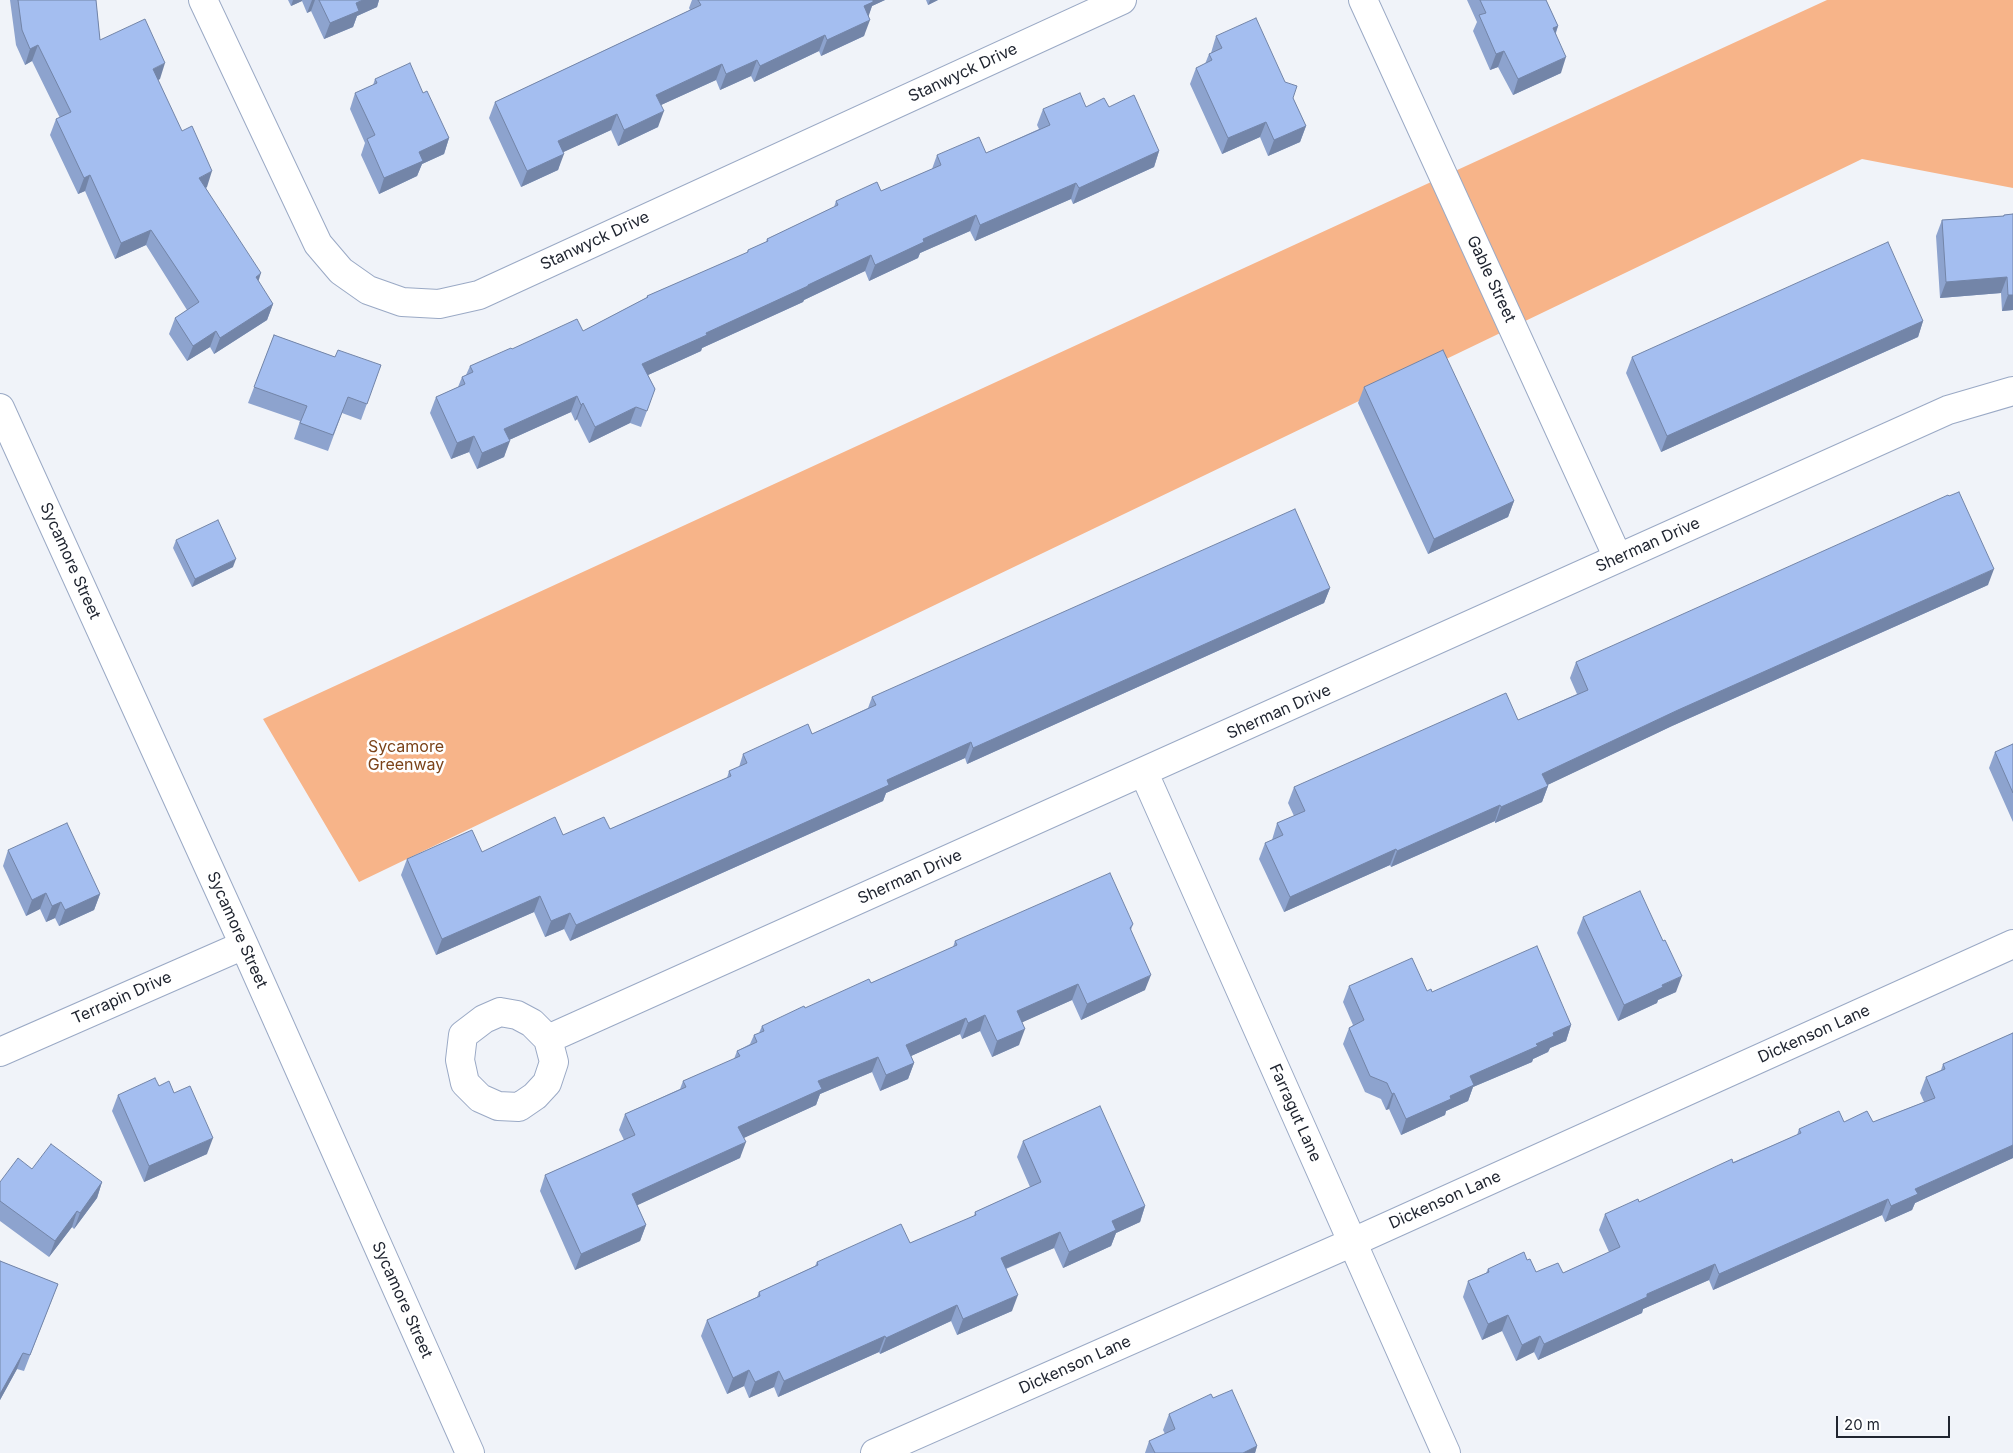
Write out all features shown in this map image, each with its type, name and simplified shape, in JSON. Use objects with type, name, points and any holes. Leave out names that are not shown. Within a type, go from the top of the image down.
[{"type":"street","name":"Stanwyck Drive","points":[[203,0],[318,244],[341,271],[368,290],[402,302],[439,304],[479,295],[1122,0]]},
{"type":"street","name":"Gable Street","points":[[1363,0],[1618,558]]},
{"type":"street","name":"Sherman Drive","points":[[548,1039],[1144,773],[1948,410],[2013,391]]},
{"type":"street","name":"Sycamore Street","points":[[0,408],[244,945],[470,1453]]},
{"type":"street","name":"Farragut Lane","points":[[1144,773],[1446,1453]]},
{"type":"street","name":"Dickenson Lane","points":[[875,1453],[1353,1242],[2013,944]]},
{"type":"street","name":"Terrapin Drive","points":[[0,1052],[244,945]]},
{"type":"green space","name":"Sycamore Greenway","points":[[1827,0],[2013,0],[2013,188],[1862,159],[359,882],[263,719]]},
{"type":"building","points":[[18,0],[96,0],[100,40],[145,19],[165,63],[153,69],[182,131],[192,126],[212,171],[199,178],[261,273],[256,277],[273,304],[220,338],[216,331],[193,346],[175,318],[199,302],[151,230],[121,243],[90,175],[84,178],[56,119],[71,112],[38,45],[30,49],[22,30]]},
{"type":"building","points":[[319,0],[363,0],[356,3],[359,11],[330,23]]},
{"type":"building","points":[[698,0],[873,0],[873,2],[864,6],[870,20],[827,40],[825,35],[760,66],[757,60],[726,74],[722,64],[656,95],[664,111],[624,130],[617,114],[558,141],[564,154],[527,171],[495,102],[701,5]]},
{"type":"building","points":[[1480,0],[1546,0],[1558,26],[1553,28],[1566,57],[1518,79],[1504,51],[1496,54],[1479,15],[1486,13]]},
{"type":"building","points":[[1256,18],[1285,82],[1297,86],[1293,98],[1306,126],[1274,140],[1266,122],[1228,138],[1196,68],[1212,60],[1209,54],[1222,48],[1216,36]]},
{"type":"building","points":[[410,63],[423,93],[427,91],[449,138],[419,152],[423,161],[384,178],[367,139],[375,135],[355,93],[377,83],[375,79]]},
{"type":"building","points":[[1080,93],[1086,107],[1104,98],[1109,107],[1134,95],[1159,151],[1079,188],[1076,183],[980,225],[976,215],[923,239],[924,242],[875,265],[871,255],[706,333],[707,335],[642,364],[655,389],[647,411],[636,407],[595,427],[583,403],[581,405],[577,396],[504,429],[510,441],[482,453],[474,436],[457,443],[436,397],[465,384],[462,377],[473,372],[470,366],[577,319],[583,331],[647,296],[748,252],[748,250],[768,241],[767,239],[838,205],[836,201],[877,182],[881,191],[941,165],[937,155],[979,137],[986,153],[1050,125],[1043,109]]},
{"type":"building","points":[[2013,214],[2013,295],[2008,295],[2007,277],[1946,282],[1942,220]]},
{"type":"building","points":[[1888,242],[1923,321],[1667,436],[1632,357]]},
{"type":"building","points":[[274,335],[335,357],[338,350],[381,365],[367,404],[348,397],[333,435],[300,423],[307,406],[254,387]]},
{"type":"building","points":[[1443,350],[1514,501],[1434,539],[1364,387]]},
{"type":"building","points":[[1959,492],[1994,569],[1678,710],[1542,774],[1548,786],[1501,807],[1500,805],[1397,851],[1396,849],[1290,897],[1265,843],[1283,835],[1277,823],[1305,811],[1294,787],[1506,693],[1518,720],[1588,690],[1576,662],[1948,495]]},
{"type":"building","points":[[1295,509],[1330,588],[973,748],[971,742],[887,780],[889,785],[576,925],[570,913],[551,921],[540,896],[442,939],[407,859],[472,830],[482,852],[555,817],[563,835],[604,817],[610,829],[731,776],[729,771],[747,763],[743,754],[808,724],[812,734],[876,705],[872,697]]},
{"type":"building","points":[[218,520],[236,559],[195,579],[176,540]]},
{"type":"building","points":[[2013,744],[2013,793],[1995,752]]},
{"type":"building","points":[[67,823],[100,894],[65,910],[61,902],[52,906],[46,893],[32,900],[8,850]]},
{"type":"building","points":[[1110,873],[1133,924],[1130,928],[1151,975],[1087,1004],[1078,984],[1017,1011],[1025,1029],[997,1041],[985,1015],[968,1023],[966,1018],[906,1045],[914,1063],[886,1075],[878,1057],[818,1081],[822,1089],[738,1127],[746,1142],[632,1194],[646,1225],[581,1254],[545,1175],[635,1135],[625,1114],[686,1087],[683,1081],[740,1056],[737,1051],[757,1042],[754,1035],[764,1031],[762,1026],[869,979],[871,983],[957,945],[955,941]]},
{"type":"building","points":[[1640,891],[1663,941],[1665,940],[1682,976],[1624,1005],[1583,917]]},
{"type":"building","points":[[1537,946],[1571,1025],[1553,1033],[1554,1036],[1536,1044],[1538,1046],[1470,1076],[1474,1085],[1450,1096],[1451,1099],[1406,1119],[1394,1093],[1392,1094],[1387,1083],[1370,1076],[1349,1028],[1364,1020],[1349,986],[1412,958],[1427,991],[1431,989],[1432,992]]},
{"type":"building","points":[[2013,1033],[2013,1145],[1915,1189],[1918,1194],[1891,1206],[1888,1199],[1719,1274],[1715,1264],[1647,1294],[1647,1297],[1544,1344],[1540,1336],[1522,1345],[1508,1315],[1488,1324],[1468,1281],[1489,1272],[1488,1269],[1524,1252],[1527,1260],[1530,1259],[1536,1272],[1558,1263],[1563,1273],[1620,1247],[1605,1214],[1638,1199],[1639,1202],[1732,1159],[1733,1163],[1801,1133],[1799,1129],[1839,1111],[1844,1122],[1867,1111],[1873,1122],[1935,1098],[1926,1077],[1945,1069],[1943,1064]]},
{"type":"building","points":[[155,1078],[159,1086],[169,1081],[174,1093],[190,1086],[213,1138],[149,1166],[118,1095]]},
{"type":"building","points":[[1100,1106],[1145,1206],[1112,1221],[1116,1230],[1069,1252],[1060,1232],[1001,1258],[1018,1295],[963,1319],[957,1305],[886,1338],[885,1336],[784,1381],[779,1371],[755,1382],[749,1370],[733,1378],[707,1320],[760,1296],[759,1292],[818,1265],[817,1262],[901,1224],[910,1243],[976,1215],[975,1212],[1041,1182],[1023,1141]]},
{"type":"building","points":[[51,1144],[102,1182],[80,1213],[77,1211],[55,1241],[0,1201],[0,1182],[18,1158],[32,1169]]},
{"type":"building","points":[[0,1261],[58,1284],[30,1355],[23,1353],[0,1394]]},
{"type":"building","points":[[1232,1390],[1257,1446],[1243,1453],[1155,1453],[1149,1441],[1175,1429],[1169,1414],[1211,1394],[1213,1398]]}]
